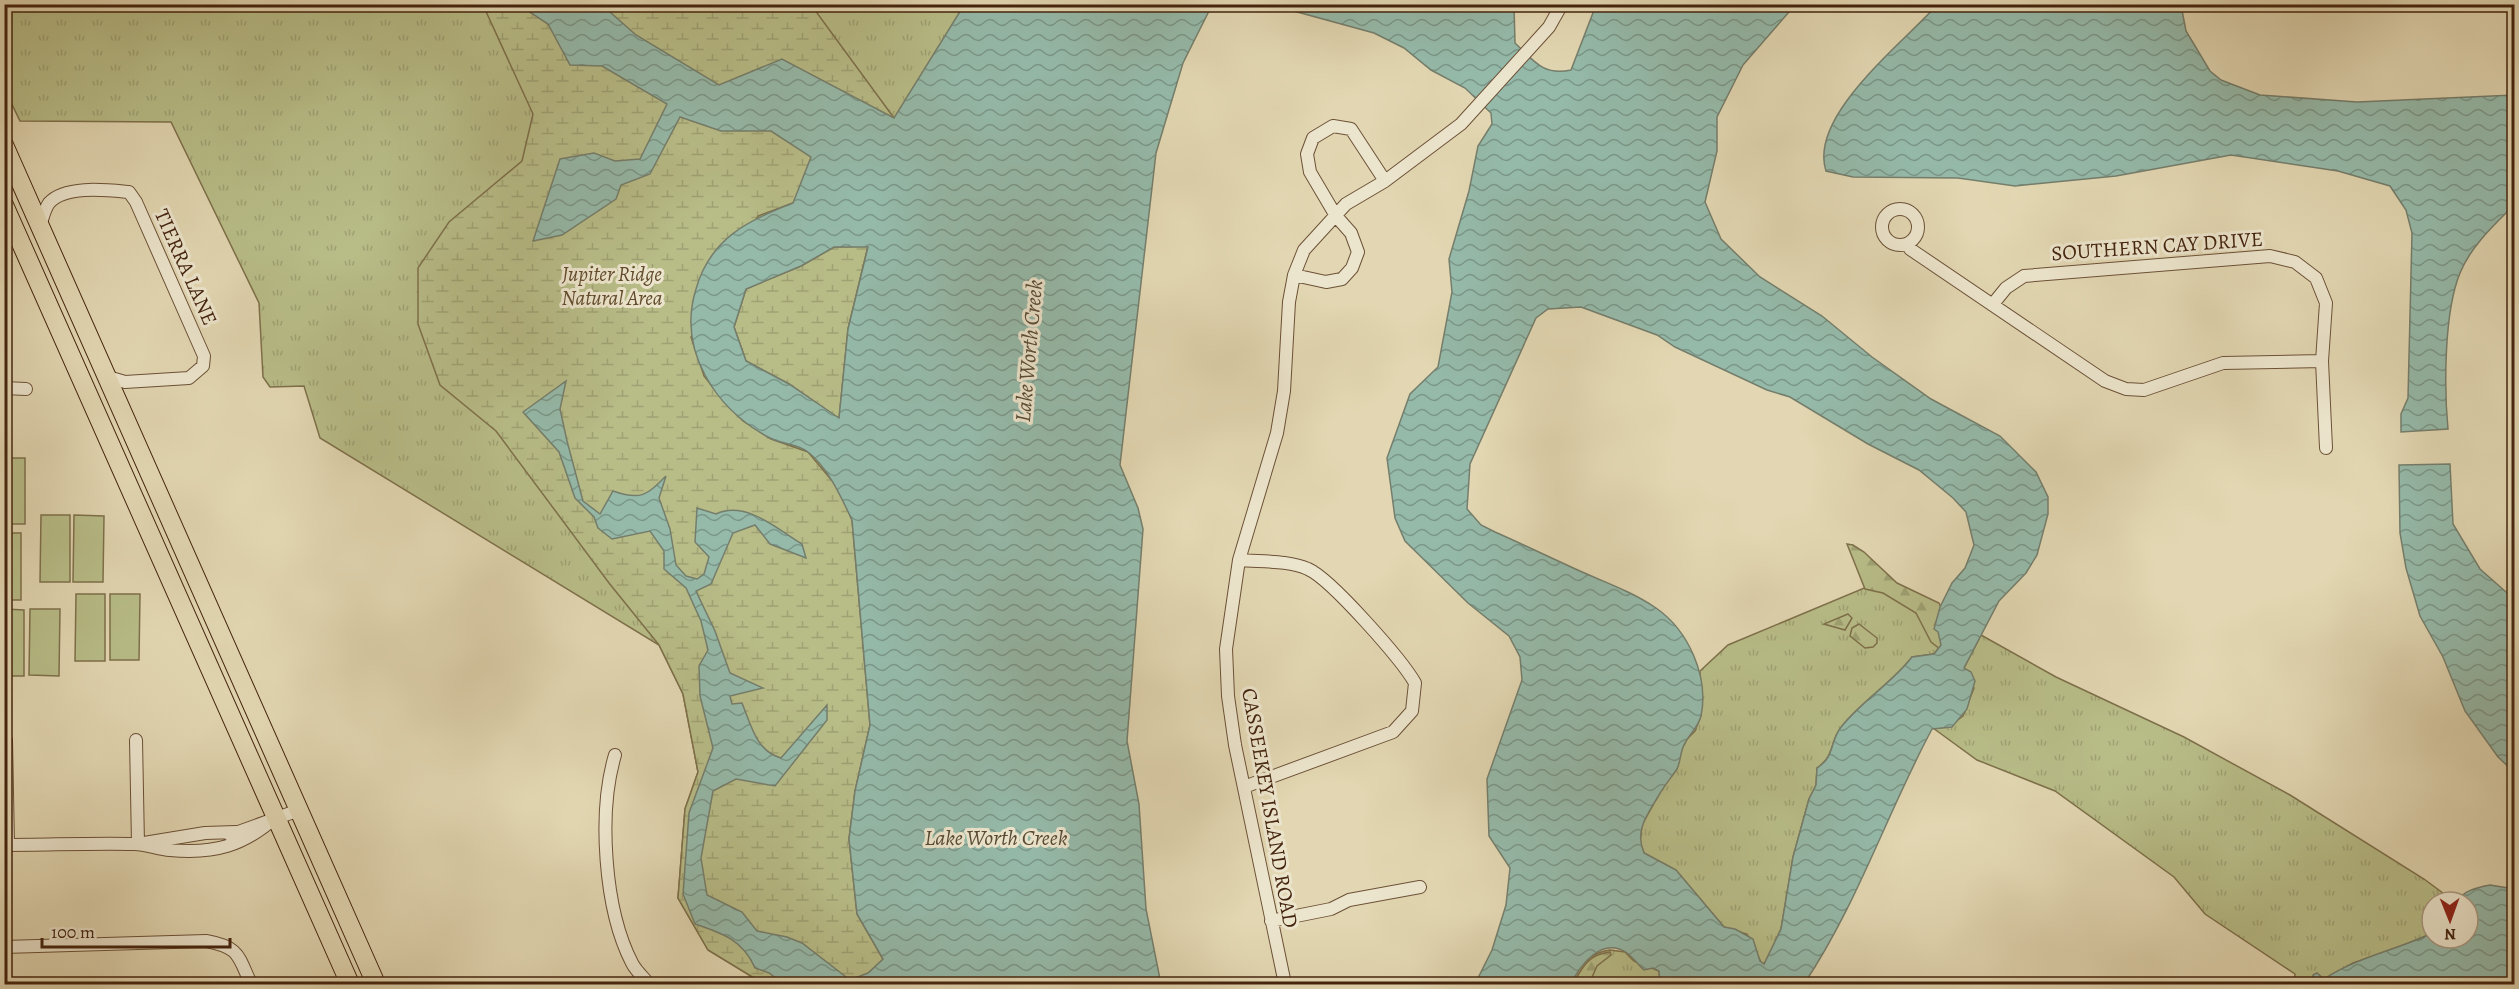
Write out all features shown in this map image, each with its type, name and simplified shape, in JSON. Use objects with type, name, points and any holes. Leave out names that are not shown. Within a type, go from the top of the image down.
[{"type":"main road","points":[[4,145],[376,984]]},
{"type":"main road","points":[[4,205],[350,984]]},
{"type":"street","name":"CASSEEKEY ISLAND ROAD","points":[[1285,984],[1244,787],[1228,696],[1226,649],[1239,560],[1277,433],[1284,391],[1289,302],[1294,275],[1305,250],[1346,204],[1385,181],[1461,124],[1549,27],[1562,4]]},
{"type":"street","points":[[1294,275],[1326,282],[1342,279],[1352,268],[1358,252],[1351,233],[1336,216],[1323,189],[1310,172],[1307,154],[1313,138],[1333,126],[1351,129],[1385,181]]},
{"type":"street","name":"TIERRA LANE","points":[[40,226],[45,209],[51,201],[66,194],[129,192],[136,202],[204,356],[203,366],[189,378],[125,382],[108,377]]},
{"type":"street","points":[[1908,244],[1910,249],[2105,381],[2126,389],[2144,390],[2223,363],[2322,361]]},
{"type":"street","name":"SOUTHERN CAY DRIVE","points":[[1993,304],[2006,288],[2024,276],[2270,256],[2295,262],[2316,278],[2326,303],[2322,361],[2326,448]]},
{"type":"street","points":[[4,388],[26,388]]},
{"type":"street","points":[[1239,560],[1307,568],[1325,580],[1398,657],[1415,683],[1412,711],[1394,732],[1244,787]]},
{"type":"street","points":[[6,740],[6,845],[138,844],[205,833],[236,832]]},
{"type":"street","points":[[136,740],[138,844]]},
{"type":"street","points":[[615,754],[609,776],[607,832],[610,901],[633,964],[649,984]]},
{"type":"street","points":[[202,849],[236,832],[276,816],[299,810]]},
{"type":"street","points":[[138,844],[171,850],[212,850],[234,845],[256,835],[276,816]]},
{"type":"street","points":[[1271,921],[1330,909],[1349,900],[1420,887]]},
{"type":"street","points":[[4,946],[206,940],[227,944],[237,954],[250,984]]},
{"type":"green space","name":"Jupiter Ridge Natural Area","points":[[5,5],[987,5],[764,984],[708,950],[678,898],[685,809],[698,772],[683,694],[659,645],[320,438],[304,386],[270,387],[263,377],[259,303],[171,122],[20,121],[5,90]]},
{"type":"green space","points":[[483,5],[816,5],[817,13],[894,118],[793,203],[758,216],[691,337],[704,376],[722,399],[743,421],[771,439],[808,452],[839,489],[852,520],[870,725],[855,791],[849,839],[857,914],[883,959],[883,984],[764,984],[708,950],[678,898],[685,809],[698,772],[683,694],[659,645],[609,583],[496,431],[440,385],[418,324],[418,268],[449,222],[522,161],[533,114]]},
{"type":"green space","points":[[868,246],[848,329],[839,419],[789,384],[746,361],[734,327],[746,289],[801,266],[834,247]]},
{"type":"green space","points":[[5,458],[25,458],[25,524],[5,524]]},
{"type":"green space","points":[[41,515],[70,515],[70,582],[40,582]]},
{"type":"green space","points":[[74,515],[104,516],[103,582],[73,582]]},
{"type":"green space","points":[[5,533],[21,533],[21,600],[5,600]]},
{"type":"green space","points":[[1847,544],[1864,552],[1897,583],[1939,603],[1947,620],[1940,649],[1931,642],[1916,613],[1883,593],[1865,589]]},
{"type":"green space","points":[[1869,586],[1912,601],[1941,645],[1934,654],[1912,657],[1896,675],[1859,708],[1838,732],[1830,753],[1817,768],[1816,785],[1809,799],[1793,857],[1781,929],[1766,962],[1762,964],[1747,934],[1724,927],[1676,870],[1644,853],[1640,842],[1642,825],[1669,776],[1677,769],[1680,752],[1686,740],[1695,731],[1701,715],[1700,671],[1728,645]]},
{"type":"green space","points":[[76,594],[105,594],[105,661],[75,661]]},
{"type":"green space","points":[[110,594],[140,594],[139,660],[110,660]]},
{"type":"green space","points":[[5,609],[24,610],[24,676],[5,676]]},
{"type":"green space","points":[[30,609],[60,609],[59,676],[29,675]]},
{"type":"green space","points":[[1848,614],[1852,618],[1845,630],[1824,624]]},
{"type":"green space","points":[[1859,624],[1877,638],[1877,643],[1873,647],[1865,648],[1850,636],[1852,628]]},
{"type":"green space","points":[[1981,635],[2056,677],[2184,737],[2290,795],[2439,890],[2420,890],[2420,939],[2404,947],[2353,963],[2324,980],[2312,980],[2312,984],[2294,984],[2295,974],[2205,914],[2174,877],[2055,791],[1977,760],[1933,728],[1948,727],[1963,716],[1974,688],[1964,668]]},
{"type":"green space","points":[[1610,950],[1625,952],[1634,961],[1659,971],[1660,984],[1571,984],[1590,957]]},
{"type":"green space","points":[[1610,952],[1611,955],[1597,966],[1589,984],[1573,984],[1583,967],[1591,959]]},
{"type":"water","points":[[1938,4],[2181,5],[2186,31],[2210,71],[2221,80],[2260,95],[2357,102],[2514,95],[2514,205],[2470,254],[2455,289],[2446,350],[2448,429],[2401,432],[2401,414],[2408,398],[2412,233],[2406,210],[2390,186],[2338,171],[2231,155],[2116,176],[2015,186],[1958,178],[1853,177],[1826,171],[1824,150],[1831,127],[1844,104],[1882,59]]},
{"type":"water","name":"Lake Worth Creek","points":[[519,5],[602,5],[636,35],[719,85],[782,59],[894,118],[962,5],[1212,5],[1183,63],[1156,153],[1120,465],[1138,508],[1143,529],[1127,741],[1139,804],[1146,909],[1161,984],[784,984],[769,973],[755,968],[750,958],[731,939],[695,924],[683,894],[689,813],[713,748],[700,696],[699,666],[708,650],[701,621],[686,588],[664,569],[664,551],[650,531],[612,539],[598,528],[594,517],[575,498],[559,452],[523,412],[566,381],[560,409],[567,441],[583,501],[600,514],[613,491],[637,496],[654,488],[666,476],[659,498],[670,529],[676,565],[686,576],[697,579],[704,574],[709,557],[695,542],[697,508],[716,514],[727,511],[750,513],[772,524],[802,544],[806,558],[770,544],[755,525],[733,533],[711,584],[696,591],[715,631],[730,673],[763,688],[730,696],[732,704],[742,703],[756,736],[766,750],[781,758],[827,705],[827,720],[775,786],[736,779],[713,791],[701,858],[707,895],[742,912],[757,931],[787,937],[802,943],[850,980],[868,973],[883,959],[857,914],[849,839],[855,791],[870,725],[852,520],[834,484],[815,458],[804,449],[774,440],[750,426],[717,394],[705,376],[692,334],[691,312],[696,289],[711,257],[721,244],[746,224],[793,203],[811,157],[771,131],[721,131],[680,117],[650,174],[621,185],[616,199],[562,235],[533,241],[560,159],[594,153],[615,161],[640,159],[667,104],[602,66],[570,65],[548,24]],"holes":[[[834,247],[868,247],[848,329],[839,418],[789,384],[746,361],[734,327],[746,289],[801,266]]]},
{"type":"water","points":[[1284,5],[1514,5],[1515,43],[1540,66],[1553,71],[1561,71],[1571,70],[1596,5],[1795,5],[1743,65],[1717,117],[1717,151],[1705,202],[1721,239],[1760,277],[1822,316],[1872,357],[1931,399],[2000,436],[2036,472],[2048,497],[2048,514],[2037,555],[2026,573],[1999,601],[1964,668],[1971,672],[1975,681],[1967,709],[1952,727],[1932,729],[1840,923],[1804,984],[1660,984],[1659,971],[1653,968],[1644,970],[1627,953],[1609,948],[1601,950],[1586,961],[1571,984],[1475,984],[1492,950],[1506,905],[1510,868],[1489,836],[1487,779],[1522,680],[1520,657],[1509,636],[1468,603],[1405,541],[1395,518],[1387,458],[1410,394],[1438,367],[1452,292],[1449,259],[1469,191],[1478,146],[1492,124],[1491,113],[1465,88],[1431,70],[1404,48],[1374,33],[1290,10]],"holes":[[[1581,307],[1657,335],[1675,347],[1767,390],[1790,397],[1868,444],[1919,470],[1966,512],[1974,545],[1965,568],[1952,583],[1940,607],[1934,629],[1938,632],[1941,645],[1934,654],[1912,657],[1896,675],[1859,708],[1838,732],[1830,753],[1817,768],[1816,785],[1809,799],[1793,857],[1781,929],[1764,964],[1760,961],[1753,939],[1735,929],[1724,927],[1676,870],[1644,853],[1641,845],[1641,830],[1644,822],[1677,769],[1683,746],[1701,716],[1702,686],[1694,656],[1687,642],[1668,618],[1656,608],[1625,590],[1481,525],[1467,509],[1470,464],[1536,318],[1548,309]]]},
{"type":"water","points":[[2450,464],[2453,524],[2480,569],[2514,599],[2514,772],[2498,757],[2465,711],[2443,657],[2420,616],[2406,568],[2400,533],[2399,465]]},
{"type":"water","points":[[2490,885],[2514,889],[2514,984],[2312,984],[2313,975],[2317,973],[2324,979],[2363,959],[2420,939],[2420,950],[2480,950],[2480,890],[2471,890]]}]
